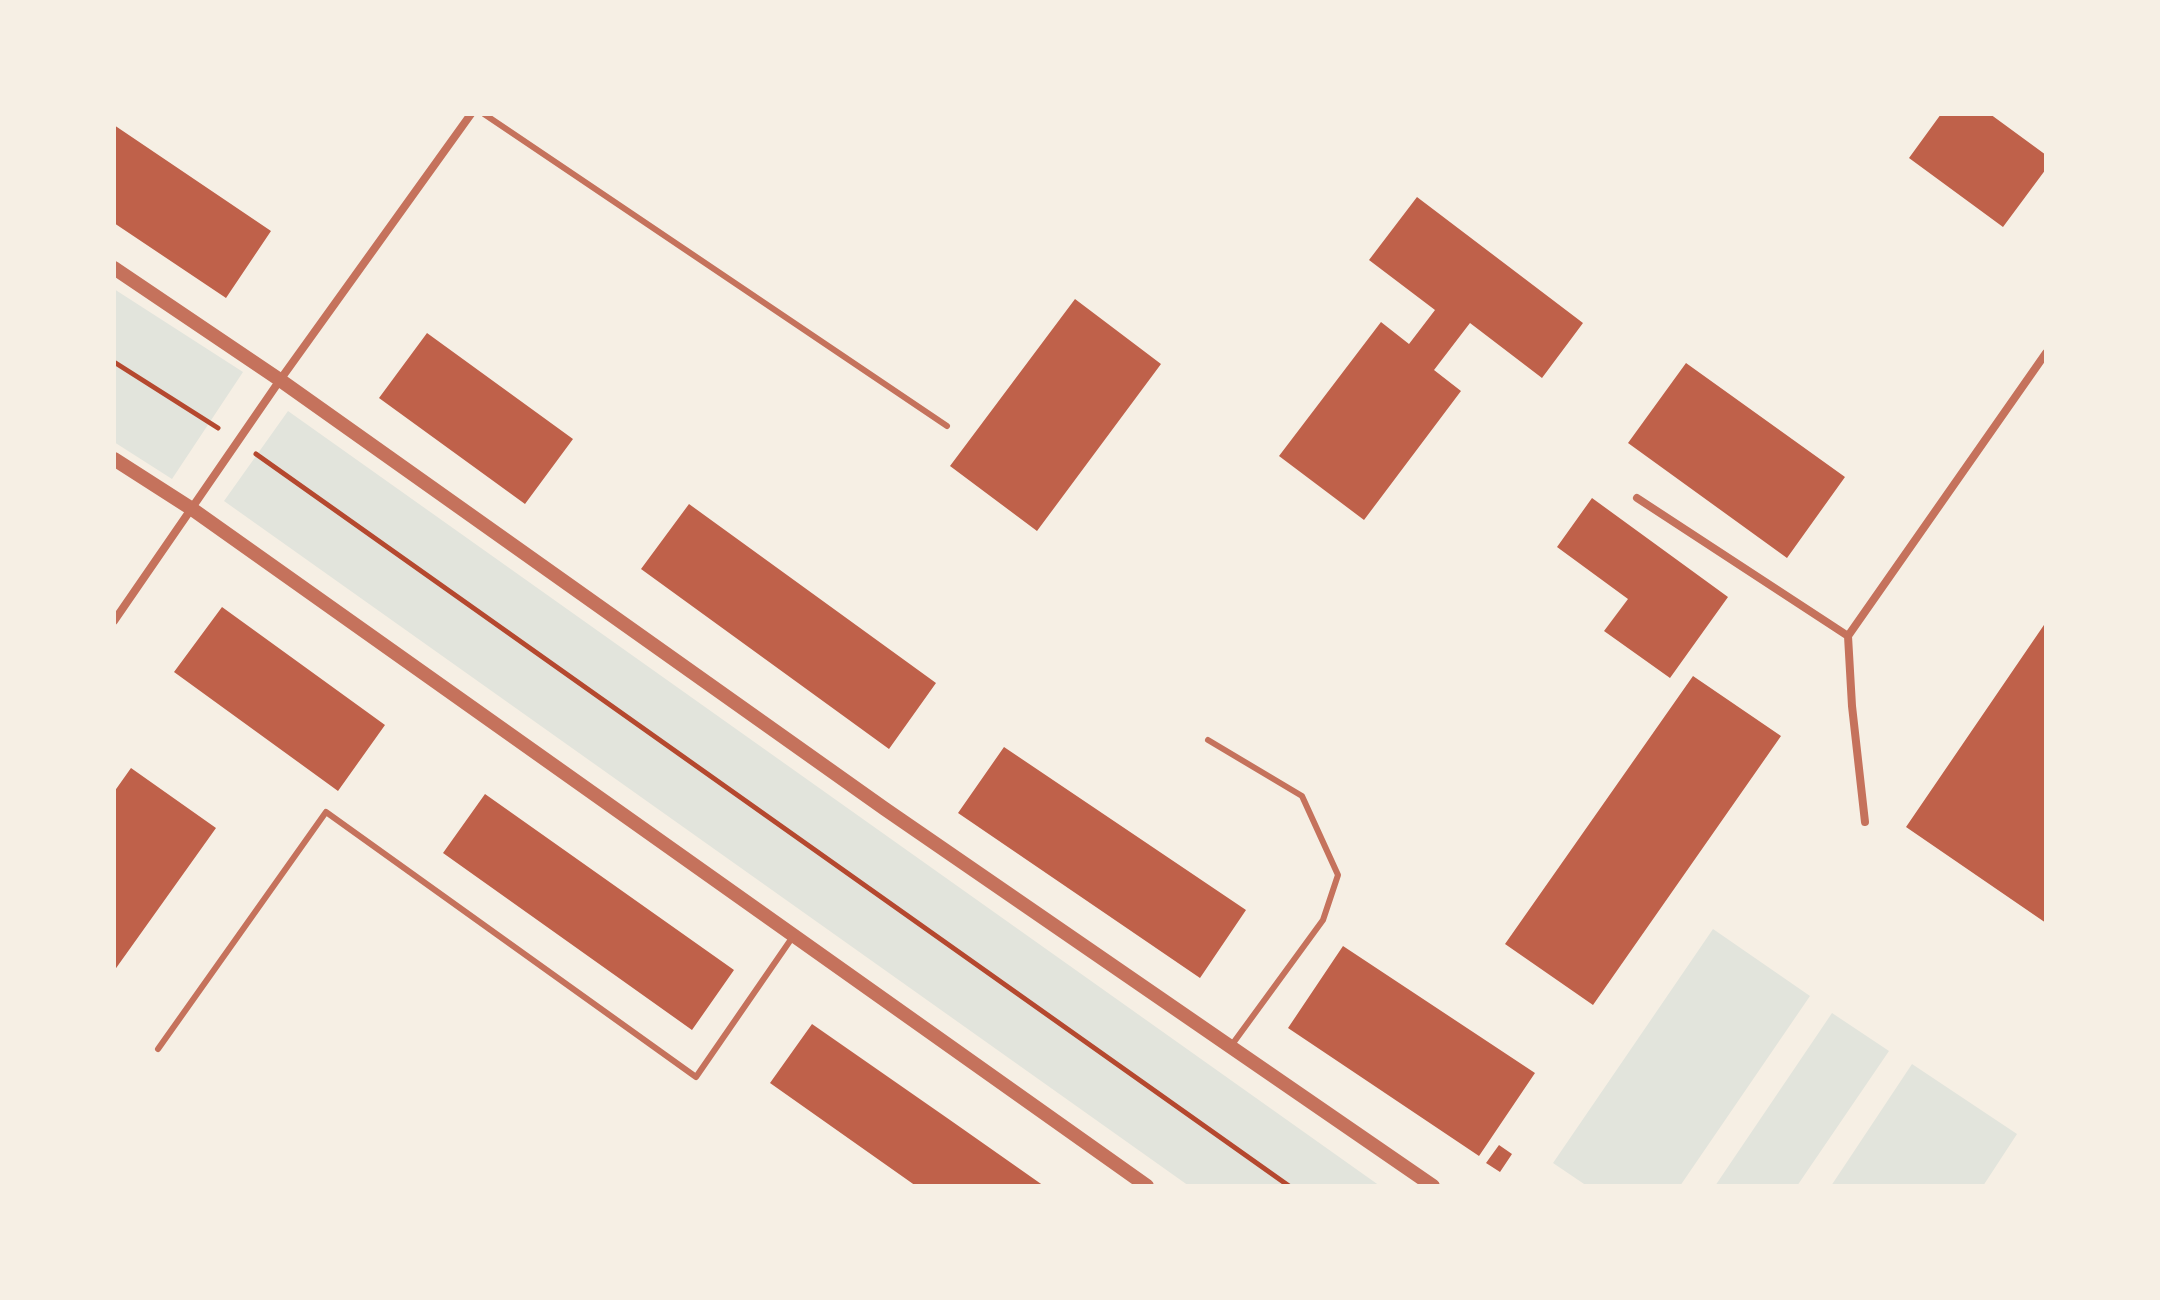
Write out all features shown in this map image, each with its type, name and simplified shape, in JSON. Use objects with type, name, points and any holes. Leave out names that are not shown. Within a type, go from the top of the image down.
[{"type":"street","points":[[114,621],[280,380],[471,114]]},
{"type":"street","points":[[114,268],[280,380],[885,809],[1433,1186]]},
{"type":"street","points":[[1865,822],[1848,636],[2046,353]]},
{"type":"street","points":[[114,459],[192,509],[794,935],[1138,1184]]},
{"type":"street","points":[[1637,498],[1848,636]]},
{"type":"lane","points":[[484,114],[947,426]]},
{"type":"lane","points":[[1208,740],[1302,796],[1338,875],[1323,920],[1231,1046]]},
{"type":"lane","points":[[158,1049],[326,812],[696,1077],[794,935]]},
{"type":"path","points":[[114,362],[238,442],[1289,1186]]},
{"type":"shaded area","points":[[114,289],[243,372],[172,479],[114,442]]},
{"type":"shaded area","points":[[288,411],[1380,1186],[1189,1186],[224,501]]},
{"type":"shaded area","points":[[1713,929],[1810,996],[1680,1186],[1587,1186],[1553,1163]]},
{"type":"shaded area","points":[[1832,1013],[1889,1051],[1797,1186],[1715,1186]]},
{"type":"shaded area","points":[[1912,1064],[2017,1134],[1983,1186],[1831,1186]]},
{"type":"building","points":[[1941,114],[1990,114],[2046,155],[2046,169],[2003,227],[1909,158]]},
{"type":"building","points":[[114,125],[271,231],[226,298],[114,223]]},
{"type":"building","points":[[1417,197],[1583,323],[1542,378],[1470,323],[1434,370],[1461,391],[1364,520],[1279,456],[1381,322],[1409,344],[1435,310],[1369,260]]},
{"type":"building","points":[[1075,299],[1161,364],[1037,531],[950,466]]},
{"type":"building","points":[[427,333],[573,439],[525,504],[379,398]]},
{"type":"building","points":[[1686,363],[1845,477],[1787,558],[1628,443]]},
{"type":"building","points":[[1592,498],[1728,597],[1670,678],[1604,631],[1628,599],[1557,547]]},
{"type":"building","points":[[689,504],[936,683],[889,749],[641,569]]},
{"type":"building","points":[[222,607],[385,725],[338,791],[174,672]]},
{"type":"building","points":[[2046,622],[2046,923],[1906,827]]},
{"type":"building","points":[[1693,676],[1781,736],[1593,1005],[1505,944]]},
{"type":"building","points":[[1004,747],[1246,910],[1200,978],[958,813]]},
{"type":"building","points":[[131,768],[216,828],[114,971],[114,792]]},
{"type":"building","points":[[485,794],[734,970],[692,1030],[443,853]]},
{"type":"building","points":[[1343,946],[1535,1073],[1479,1156],[1288,1028]]},
{"type":"building","points":[[812,1024],[1044,1186],[916,1186],[770,1083]]},
{"type":"building","points":[[1499,1145],[1512,1154],[1500,1172],[1486,1163]]}]
